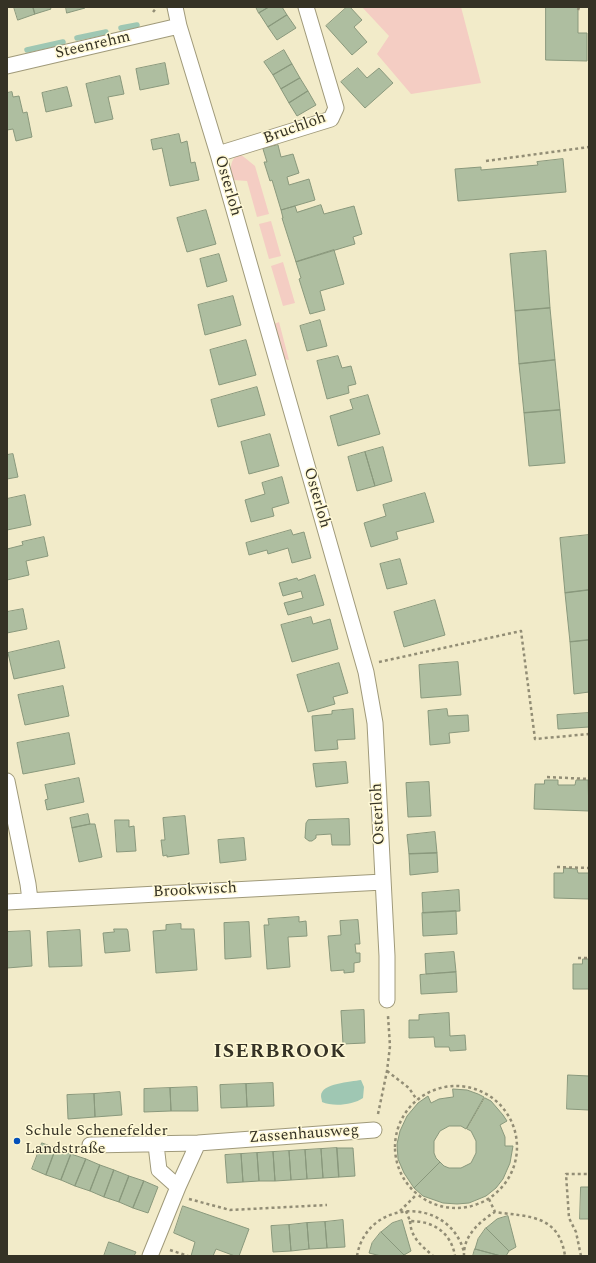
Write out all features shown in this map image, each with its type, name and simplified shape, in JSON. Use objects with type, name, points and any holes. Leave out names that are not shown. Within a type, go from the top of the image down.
[{"type":"street","name":"Osterloh","points":[[175,7],[364,663],[375,723],[387,956],[387,1000]]},
{"type":"street","name":"Bruchloh","points":[[218,154],[331,120],[336,108],[306,7]]},
{"type":"street","name":"Steenrehm","points":[[7,66],[180,26]]},
{"type":"street","points":[[7,781],[30,900]]},
{"type":"street","name":"Brookwisch","points":[[7,902],[144,893],[383,882]]},
{"type":"street","name":"Zassenhausweg","points":[[90,1145],[198,1143],[374,1130]]},
{"type":"street","points":[[150,1256],[176,1191],[198,1143]]},
{"type":"street","points":[[156,1144],[159,1170],[176,1191]]},
{"type":"path","points":[[153,12],[157,7]]},
{"type":"path","points":[[486,161],[589,147]]},
{"type":"path","points":[[378,662],[521,631],[535,739],[589,734]]},
{"type":"path","points":[[547,777],[589,779]]},
{"type":"path","points":[[557,867],[589,868]]},
{"type":"path","points":[[578,958],[589,958]]},
{"type":"path","name":"Zassenhausweg","points":[[374,1130],[390,1046],[387,1000]]},
{"type":"path","points":[[386,1071],[409,1088],[417,1100]]},
{"type":"path","points":[[467,1086],[491,1096],[501,1104],[515,1126],[518,1140],[518,1153],[515,1166],[510,1178],[502,1189],[480,1204],[454,1208],[440,1206],[428,1201],[417,1194],[408,1185],[397,1164],[395,1140],[398,1129],[406,1113],[417,1100],[428,1092],[440,1088],[467,1086]]},
{"type":"path","points":[[581,1256],[576,1232],[569,1218],[566,1174],[589,1174]]},
{"type":"path","points":[[176,1191],[230,1210],[327,1205]]},
{"type":"path","points":[[400,1212],[417,1194]]},
{"type":"path","points":[[489,1199],[495,1212]]},
{"type":"path","points":[[406,1211],[410,1221],[412,1234],[416,1240],[433,1256]]},
{"type":"path","points":[[357,1256],[368,1231],[383,1218],[406,1211],[423,1212],[444,1222],[453,1230],[459,1240],[464,1254]]},
{"type":"path","points":[[464,1254],[472,1232],[478,1224],[495,1212],[529,1216],[547,1223],[556,1232],[564,1248],[565,1256]]},
{"type":"path","points":[[410,1221],[420,1221],[431,1224],[439,1229],[450,1241],[454,1256]]},
{"type":"shaded area","points":[[362,7],[461,7],[481,83],[411,94],[377,54],[389,36]]},
{"type":"shaded area","points":[[239,153],[255,166],[269,214],[257,217],[247,181],[233,180],[231,165],[233,159]]},
{"type":"shaded area","points":[[271,221],[281,256],[269,259],[259,224]]},
{"type":"shaded area","points":[[283,262],[295,303],[283,306],[271,266]]},
{"type":"shaded area","points":[[279,322],[289,360],[284,359],[274,324]]},
{"type":"shaded area","points":[[361,1080],[364,1087],[363,1098],[349,1104],[337,1105],[322,1102],[322,1092],[326,1088],[337,1084]]},
{"type":"building","points":[[14,7],[33,7],[35,14],[18,20]]},
{"type":"building","points":[[33,7],[50,7],[51,9],[35,14]]},
{"type":"building","points":[[66,7],[85,7],[85,8],[67,13]]},
{"type":"building","points":[[256,7],[269,7],[259,13]]},
{"type":"building","points":[[269,7],[282,7],[287,15],[268,27],[259,13]]},
{"type":"building","points":[[347,7],[350,7],[362,20],[354,27],[367,42],[352,55],[326,26]]},
{"type":"building","points":[[546,7],[578,7],[578,33],[587,33],[587,61],[546,60]]},
{"type":"building","points":[[287,15],[296,28],[277,40],[268,27]]},
{"type":"building","points":[[284,50],[292,64],[273,75],[264,62]]},
{"type":"building","points":[[165,63],[169,84],[140,90],[136,69]]},
{"type":"building","points":[[292,64],[300,78],[281,89],[273,75]]},
{"type":"building","points":[[358,68],[367,78],[379,68],[393,83],[365,108],[341,82]]},
{"type":"building","points":[[120,76],[124,94],[108,97],[113,119],[95,123],[86,84]]},
{"type":"building","points":[[300,78],[308,91],[289,103],[281,89]]},
{"type":"building","points":[[67,87],[72,106],[46,112],[42,93]]},
{"type":"building","points":[[308,91],[316,105],[297,116],[289,103]]},
{"type":"building","points":[[12,92],[13,97],[19,96],[23,113],[27,112],[32,137],[16,141],[13,129],[7,130],[7,93]]},
{"type":"building","points":[[179,134],[181,143],[187,141],[191,163],[195,162],[199,180],[170,186],[162,148],[153,150],[151,140]]},
{"type":"building","points":[[278,145],[281,157],[293,154],[299,173],[287,177],[289,185],[309,179],[315,200],[281,210],[272,180],[270,181],[264,162],[267,162],[263,149]]},
{"type":"building","points":[[563,159],[566,192],[458,201],[455,169],[481,167],[481,170],[538,165],[537,162]]},
{"type":"building","points":[[321,205],[324,214],[354,206],[362,234],[353,237],[355,244],[296,262],[282,218],[281,210],[295,206],[297,212]]},
{"type":"building","points":[[206,210],[216,244],[187,252],[177,218]]},
{"type":"building","points":[[334,250],[344,284],[320,291],[325,310],[310,314],[299,279],[301,278],[296,262]]},
{"type":"building","points":[[546,251],[550,308],[515,311],[510,254]]},
{"type":"building","points":[[219,254],[227,281],[207,287],[200,259]]},
{"type":"building","points":[[233,296],[241,325],[205,335],[198,305]]},
{"type":"building","points":[[550,308],[555,360],[519,364],[515,311]]},
{"type":"building","points":[[320,320],[327,346],[307,351],[300,326]]},
{"type":"building","points":[[246,340],[256,375],[219,385],[210,350]]},
{"type":"building","points":[[338,356],[342,368],[351,366],[356,384],[348,386],[349,393],[327,399],[317,361]]},
{"type":"building","points":[[555,360],[560,410],[524,413],[519,364]]},
{"type":"building","points":[[257,387],[265,415],[218,427],[211,400]]},
{"type":"building","points":[[368,395],[380,434],[338,446],[330,416],[353,409],[350,400]]},
{"type":"building","points":[[560,410],[565,463],[529,466],[524,413]]},
{"type":"building","points":[[270,434],[279,466],[249,474],[241,442]]},
{"type":"building","points":[[383,447],[392,481],[375,486],[365,452]]},
{"type":"building","points":[[365,452],[375,486],[357,491],[348,457]]},
{"type":"building","points":[[13,454],[18,477],[7,479],[7,455]]},
{"type":"building","points":[[282,477],[289,503],[272,508],[274,516],[251,522],[245,500],[265,494],[262,483]]},
{"type":"building","points":[[425,493],[434,522],[396,532],[398,539],[371,547],[364,523],[386,516],[383,505]]},
{"type":"building","points":[[25,495],[31,525],[7,530],[7,499]]},
{"type":"building","points":[[291,530],[293,535],[304,532],[311,558],[292,563],[288,548],[268,554],[267,550],[249,555],[246,543]]},
{"type":"building","points":[[589,535],[589,590],[565,593],[560,538]]},
{"type":"building","points":[[44,537],[48,556],[26,561],[29,575],[7,580],[7,549],[23,545],[22,542]]},
{"type":"building","points":[[400,559],[407,584],[387,589],[380,564]]},
{"type":"building","points":[[315,575],[324,605],[288,615],[284,603],[303,598],[301,591],[283,596],[279,583]]},
{"type":"building","points":[[589,590],[589,640],[570,642],[565,593]]},
{"type":"building","points":[[435,600],[445,635],[404,647],[394,612]]},
{"type":"building","points":[[23,609],[27,629],[7,633],[7,612]]},
{"type":"building","points":[[311,617],[313,624],[330,619],[338,649],[292,662],[281,625]]},
{"type":"building","points":[[589,640],[589,692],[574,694],[570,642]]},
{"type":"building","points":[[59,641],[65,668],[14,679],[8,653]]},
{"type":"building","points":[[458,662],[461,695],[421,698],[419,665]]},
{"type":"building","points":[[339,663],[348,693],[333,697],[335,704],[308,712],[297,675]]},
{"type":"building","points":[[63,686],[69,716],[25,725],[18,695]]},
{"type":"building","points":[[353,709],[355,739],[337,740],[338,749],[315,751],[312,716],[332,714],[332,711]]},
{"type":"building","points":[[447,709],[448,716],[468,715],[469,731],[449,733],[450,743],[430,745],[428,711]]},
{"type":"building","points":[[589,713],[589,727],[558,729],[557,715]]},
{"type":"building","points":[[69,733],[75,764],[23,774],[17,743]]},
{"type":"building","points":[[346,762],[348,783],[316,787],[313,764]]},
{"type":"building","points":[[79,778],[84,802],[47,810],[45,800],[48,799],[45,785]]},
{"type":"building","points":[[545,780],[558,780],[558,785],[575,785],[576,780],[588,780],[589,811],[534,809],[535,784],[544,784]]},
{"type":"building","points":[[429,782],[431,816],[408,817],[406,783]]},
{"type":"building","points":[[88,814],[90,824],[72,828],[70,818]]},
{"type":"building","points":[[185,816],[189,854],[167,857],[167,855],[163,856],[161,840],[165,840],[163,818]]},
{"type":"building","points":[[349,819],[350,845],[332,845],[331,834],[316,835],[316,838],[312,841],[305,838],[306,823],[308,820]]},
{"type":"building","points":[[115,820],[129,820],[129,827],[134,826],[136,851],[117,852]]},
{"type":"building","points":[[95,824],[102,857],[79,862],[72,828]]},
{"type":"building","points":[[435,832],[437,853],[409,854],[407,835]]},
{"type":"building","points":[[244,838],[246,860],[220,863],[218,840]]},
{"type":"building","points":[[437,853],[438,872],[410,875],[409,854]]},
{"type":"building","points":[[564,868],[577,869],[578,873],[589,873],[589,899],[554,898],[554,873],[563,873]]},
{"type":"building","points":[[459,890],[460,911],[423,913],[422,893]]},
{"type":"building","points":[[456,911],[457,934],[423,936],[422,913]]},
{"type":"building","points":[[299,917],[299,922],[306,921],[307,936],[288,937],[290,967],[267,969],[264,925],[269,925],[268,919]]},
{"type":"building","points":[[358,920],[360,944],[355,944],[356,953],[360,953],[360,962],[354,963],[354,972],[344,973],[344,970],[331,971],[328,936],[341,935],[340,921]]},
{"type":"building","points":[[249,922],[251,957],[225,959],[224,923]]},
{"type":"building","points":[[181,924],[181,929],[194,929],[197,970],[156,973],[153,931],[166,930],[166,925]]},
{"type":"building","points":[[114,929],[127,929],[130,951],[105,953],[103,933],[114,932]]},
{"type":"building","points":[[80,930],[82,966],[49,967],[47,932]]},
{"type":"building","points":[[30,931],[32,966],[7,968],[7,932]]},
{"type":"building","points":[[454,952],[456,972],[426,974],[425,954]]},
{"type":"building","points":[[583,959],[589,959],[589,989],[573,989],[573,964],[582,964]]},
{"type":"building","points":[[456,972],[457,992],[421,994],[420,975]]},
{"type":"building","points":[[364,1010],[365,1043],[343,1044],[341,1011]]},
{"type":"building","points":[[449,1013],[450,1036],[465,1035],[466,1050],[450,1051],[449,1047],[435,1047],[434,1037],[409,1038],[409,1020],[419,1020],[419,1015]]},
{"type":"building","points":[[568,1075],[589,1076],[589,1110],[567,1109]]},
{"type":"building","points":[[273,1083],[274,1106],[247,1107],[246,1084]]},
{"type":"building","points":[[246,1084],[247,1107],[221,1108],[220,1085]]},
{"type":"building","points":[[197,1087],[198,1111],[171,1111],[170,1088]]},
{"type":"building","points":[[170,1088],[171,1111],[144,1112],[144,1089]]},
{"type":"building","points":[[453,1089],[467,1090],[484,1097],[466,1129],[461,1126],[449,1126],[440,1131],[434,1141],[434,1153],[440,1162],[414,1188],[404,1173],[398,1159],[397,1144],[400,1131],[407,1116],[418,1103],[428,1096],[431,1103],[439,1099],[453,1097]]},
{"type":"building","points":[[120,1092],[122,1115],[95,1117],[94,1094]]},
{"type":"building","points":[[94,1094],[95,1117],[68,1119],[67,1095]]},
{"type":"building","points":[[485,1098],[491,1101],[507,1121],[500,1125],[505,1137],[505,1146],[513,1146],[510,1163],[503,1179],[496,1188],[486,1196],[469,1203],[443,1203],[423,1196],[414,1188],[440,1162],[449,1168],[461,1168],[471,1163],[476,1153],[476,1141],[471,1131],[467,1129]]},
{"type":"building","points":[[42,1143],[56,1148],[46,1175],[32,1169]]},
{"type":"building","points":[[56,1148],[71,1154],[61,1180],[46,1175]]},
{"type":"building","points":[[337,1148],[339,1177],[323,1178],[321,1149]]},
{"type":"building","points":[[337,1148],[353,1148],[355,1176],[339,1177]]},
{"type":"building","points":[[321,1149],[323,1178],[307,1179],[305,1150]]},
{"type":"building","points":[[305,1150],[307,1179],[291,1180],[289,1151]]},
{"type":"building","points":[[289,1151],[291,1180],[275,1181],[273,1152]]},
{"type":"building","points":[[273,1152],[275,1181],[259,1181],[257,1153]]},
{"type":"building","points":[[257,1153],[259,1181],[243,1182],[241,1154]]},
{"type":"building","points":[[71,1154],[86,1159],[75,1186],[61,1180]]},
{"type":"building","points":[[241,1154],[243,1182],[227,1183],[225,1155]]},
{"type":"building","points":[[86,1159],[100,1165],[90,1191],[75,1186]]},
{"type":"building","points":[[100,1165],[114,1170],[104,1197],[90,1191]]},
{"type":"building","points":[[114,1170],[129,1176],[119,1202],[104,1197]]},
{"type":"building","points":[[129,1176],[144,1181],[133,1208],[119,1202]]},
{"type":"building","points":[[144,1181],[158,1187],[148,1213],[133,1208]]},
{"type":"building","points":[[581,1187],[589,1187],[589,1219],[580,1219]]},
{"type":"building","points":[[183,1206],[249,1229],[239,1256],[216,1249],[213,1256],[191,1256],[195,1242],[174,1233]]},
{"type":"building","points":[[508,1216],[516,1247],[509,1251],[486,1228],[497,1219]]},
{"type":"building","points":[[343,1220],[345,1247],[327,1248],[325,1222]]},
{"type":"building","points":[[402,1220],[411,1251],[404,1255],[381,1232],[392,1223]]},
{"type":"building","points":[[325,1222],[327,1248],[309,1249],[307,1223]]},
{"type":"building","points":[[307,1223],[309,1249],[291,1251],[289,1225]]},
{"type":"building","points":[[289,1225],[291,1251],[273,1252],[271,1226]]},
{"type":"building","points":[[486,1228],[509,1251],[506,1256],[475,1249],[478,1239]]},
{"type":"building","points":[[381,1232],[404,1255],[403,1256],[381,1256],[369,1253],[372,1243]]},
{"type":"building","points":[[109,1242],[136,1252],[134,1256],[104,1256]]},
{"type":"building","points":[[475,1249],[501,1256],[473,1256]]},
{"type":"waterway","points":[[121,28],[137,25]]},
{"type":"waterway","points":[[77,38],[106,32]]},
{"type":"waterway","points":[[27,50],[63,42]]},
{"type":"place","name":"Schule Schenefelder Landstraße","points":[[17,1141]]},
{"type":"district","name":"ISERBROOK","points":[[280,1053]]}]
